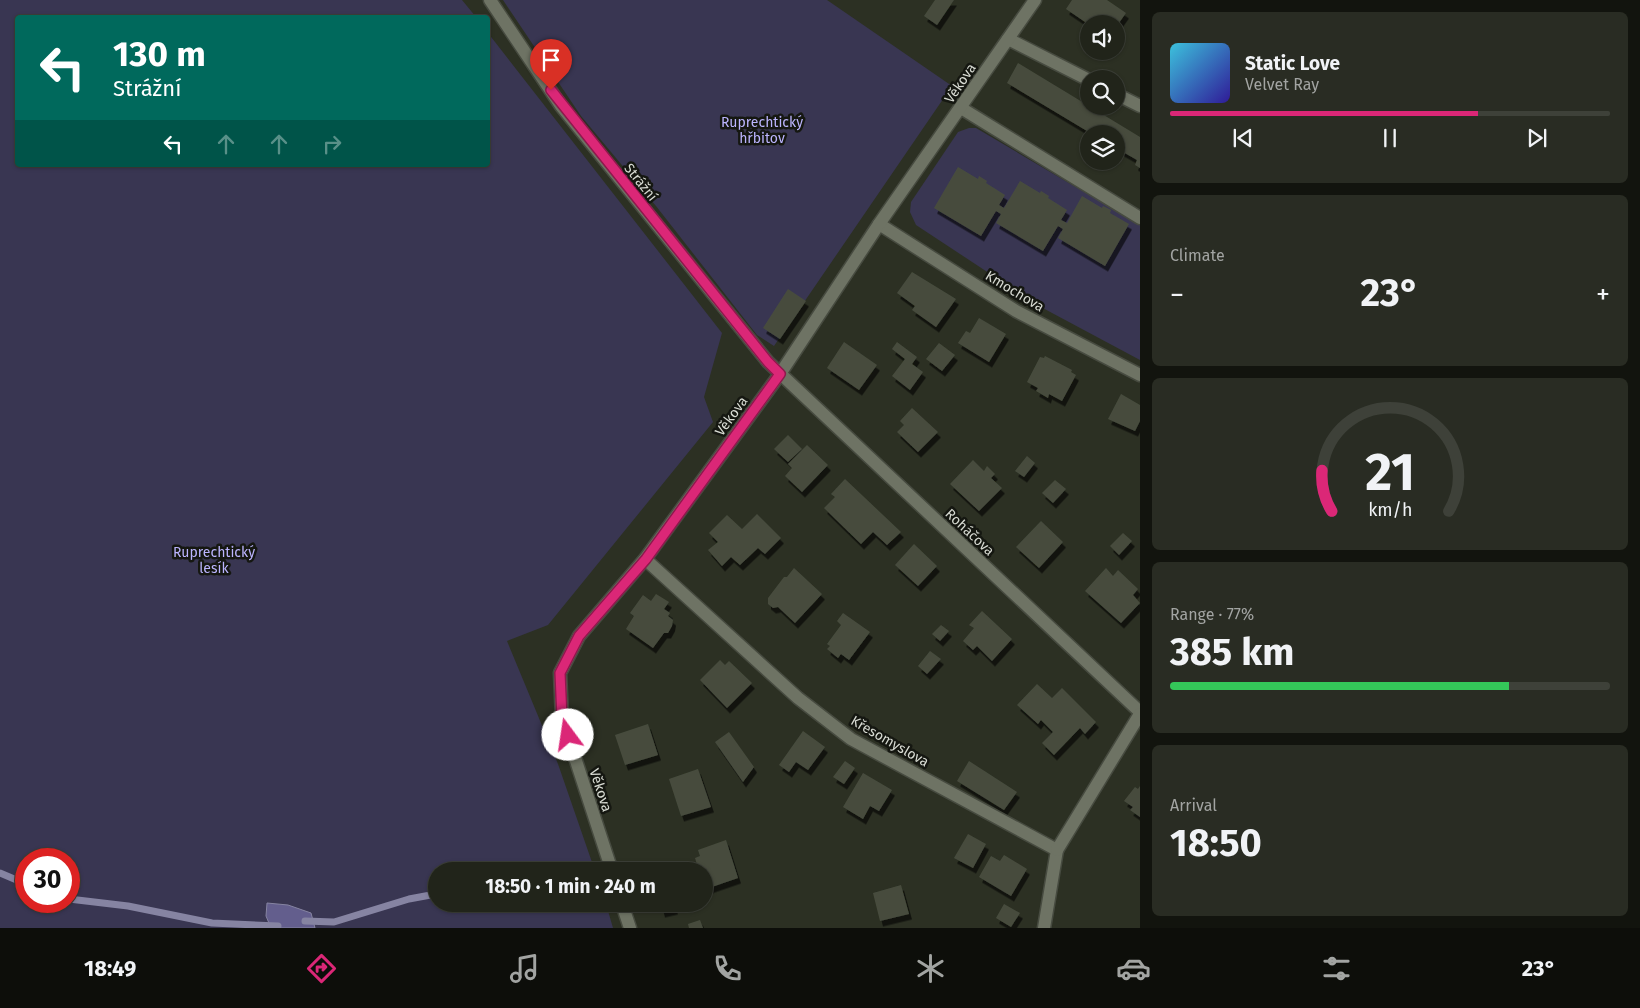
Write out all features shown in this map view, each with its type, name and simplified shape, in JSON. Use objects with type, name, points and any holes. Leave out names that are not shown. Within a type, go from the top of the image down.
[{"type":"street","name":"Strážní","points":[[490,0],[561,106],[780,374]]},
{"type":"street","name":"Věkova","points":[[609,862],[562,718],[560,673],[579,636],[646,559],[780,374],[879,224],[1034,0]]},
{"type":"street","points":[[1008,39],[1080,75]]},
{"type":"street","points":[[1125,98],[1140,106]]},
{"type":"street","points":[[961,108],[1140,218]]},
{"type":"street","name":"Kmochova","points":[[879,224],[1016,311],[1140,375]]},
{"type":"street","name":"Roháčova","points":[[780,374],[1140,713],[1057,850]]},
{"type":"street","name":"Křesomyslova","points":[[646,559],[798,698],[851,739],[1057,850]]},
{"type":"street","points":[[1044,928],[1057,850]]},
{"type":"street","points":[[625,912],[630,928]]},
{"type":"green space","name":"Ruprechtický lesík","points":[[0,0],[462,0],[474,15],[15,15],[15,167],[490,167],[490,36],[722,333],[704,397],[713,422],[548,625],[507,641],[558,764],[592,862],[428,862],[428,912],[608,912],[613,928],[0,928]]},
{"type":"green space","name":"Ruprechtický hřbitov","points":[[503,0],[827,0],[952,86],[774,346],[757,335],[656,206],[581,116]]},
{"type":"green space","points":[[969,128],[976,128],[1140,225],[1140,360],[1039,306],[916,225],[910,212],[911,202],[958,132]]},
{"type":"shaded area","points":[[267,903],[288,905],[311,913],[315,928],[271,928],[266,916]]},
{"type":"building","points":[[935,0],[954,0],[937,25],[924,16]]},
{"type":"building","points":[[1072,0],[1107,0],[1126,13],[1125,15],[1080,15],[1080,19],[1066,9]]},
{"type":"building","points":[[1018,63],[1080,101],[1080,115],[1104,115],[1120,125],[1080,125],[1080,127],[1007,83]]},
{"type":"building","points":[[1125,128],[1140,137],[1140,168],[1135,165],[1137,160],[1125,153]]},
{"type":"building","points":[[958,167],[978,179],[979,176],[987,181],[986,183],[1005,195],[999,205],[1004,208],[1020,181],[1040,193],[1041,191],[1049,196],[1048,198],[1067,210],[1061,220],[1067,223],[1082,196],[1102,208],[1103,206],[1111,210],[1110,213],[1129,224],[1105,266],[1058,238],[1063,229],[1058,226],[1043,251],[996,223],[1001,214],[996,211],[981,236],[934,208]]},
{"type":"building","points":[[912,272],[956,299],[936,327],[912,310],[915,306],[897,293]]},
{"type":"building","points":[[788,289],[806,301],[780,339],[763,328]]},
{"type":"building","points":[[979,318],[1006,334],[989,362],[958,343],[966,331],[970,333]]},
{"type":"building","points":[[844,342],[877,365],[859,390],[827,368]]},
{"type":"building","points":[[897,342],[917,357],[912,364],[923,372],[910,390],[892,376],[905,359],[892,349]]},
{"type":"building","points":[[939,343],[955,355],[942,371],[926,359]]},
{"type":"building","points":[[1045,356],[1072,370],[1071,372],[1076,375],[1062,401],[1049,394],[1048,398],[1036,391],[1038,388],[1027,382],[1040,357],[1044,358]]},
{"type":"building","points":[[1121,394],[1140,405],[1140,421],[1135,431],[1108,419]]},
{"type":"building","points":[[912,408],[938,432],[918,452],[897,432],[904,425],[900,421]]},
{"type":"building","points":[[788,435],[802,449],[788,462],[774,449]]},
{"type":"building","points":[[807,445],[828,465],[802,492],[785,476],[792,468],[788,464]]},
{"type":"building","points":[[1027,456],[1035,463],[1024,477],[1015,471]]},
{"type":"building","points":[[973,460],[984,471],[987,466],[995,474],[991,478],[1002,488],[979,511],[950,484]]},
{"type":"building","points":[[845,479],[901,532],[887,545],[873,532],[861,544],[824,508],[835,497],[831,494]]},
{"type":"building","points":[[1055,480],[1066,489],[1053,503],[1042,493]]},
{"type":"building","points":[[757,514],[781,538],[765,554],[758,548],[740,565],[731,557],[722,566],[708,550],[718,542],[709,533],[727,515],[742,529]]},
{"type":"building","points":[[1041,521],[1063,542],[1039,568],[1016,547]]},
{"type":"building","points":[[1123,533],[1132,541],[1119,555],[1110,546]]},
{"type":"building","points":[[914,544],[937,566],[918,586],[895,565]]},
{"type":"building","points":[[794,568],[822,594],[795,623],[778,607],[773,608],[768,604],[768,598],[784,577],[787,577]]},
{"type":"building","points":[[1106,568],[1113,576],[1118,570],[1138,589],[1133,595],[1140,603],[1121,623],[1085,591]]},
{"type":"building","points":[[656,594],[669,602],[664,609],[670,613],[668,616],[673,620],[668,633],[664,633],[653,648],[626,629],[634,616],[630,613],[643,595],[651,601]]},
{"type":"building","points":[[982,611],[1012,639],[992,661],[977,646],[973,650],[963,641],[974,628],[969,625]]},
{"type":"building","points":[[843,613],[870,632],[849,660],[841,654],[838,658],[827,649],[830,646],[827,644],[841,625],[837,621]]},
{"type":"building","points":[[941,625],[949,631],[940,641],[932,634]]},
{"type":"building","points":[[930,651],[941,659],[927,674],[918,666]]},
{"type":"building","points":[[720,660],[725,665],[729,661],[752,683],[727,708],[700,680]]},
{"type":"building","points":[[1037,684],[1052,698],[1062,688],[1096,722],[1085,734],[1080,728],[1054,755],[1042,743],[1053,732],[1041,720],[1038,724],[1017,705]]},
{"type":"building","points":[[648,724],[658,755],[625,765],[615,735]]},
{"type":"building","points":[[803,731],[825,747],[808,770],[796,762],[789,772],[779,765]]},
{"type":"building","points":[[729,732],[754,767],[743,782],[715,742]]},
{"type":"building","points":[[845,761],[855,768],[844,784],[833,777]]},
{"type":"building","points":[[969,761],[1017,792],[1004,810],[957,781]]},
{"type":"building","points":[[698,769],[711,807],[681,816],[669,779]]},
{"type":"building","points":[[863,773],[892,790],[879,811],[870,806],[863,819],[843,807]]},
{"type":"building","points":[[1140,786],[1140,817],[1130,810],[1133,807],[1124,801],[1135,787],[1138,789]]},
{"type":"building","points":[[968,834],[986,844],[973,868],[954,858]]},
{"type":"building","points":[[726,840],[738,878],[713,887],[713,862],[696,862],[695,858],[700,856],[698,850]]},
{"type":"building","points":[[1004,855],[1027,869],[1011,896],[979,877],[991,856],[1000,861]]},
{"type":"building","points":[[901,885],[909,914],[880,921],[873,893]]},
{"type":"building","points":[[1004,904],[1020,913],[1011,927],[996,918]]},
{"type":"building","points":[[700,920],[703,928],[689,928],[688,924]]},
{"type":"waterway","points":[[0,873],[15,879]]},
{"type":"waterway","points":[[305,921],[334,922],[409,899],[428,895]]},
{"type":"waterway","points":[[80,900],[128,906],[212,923],[278,926]]},
{"type":"route","points":[[551,90],[561,106],[768,362],[780,374],[646,559],[579,636],[560,673],[562,718],[568,735]]}]
